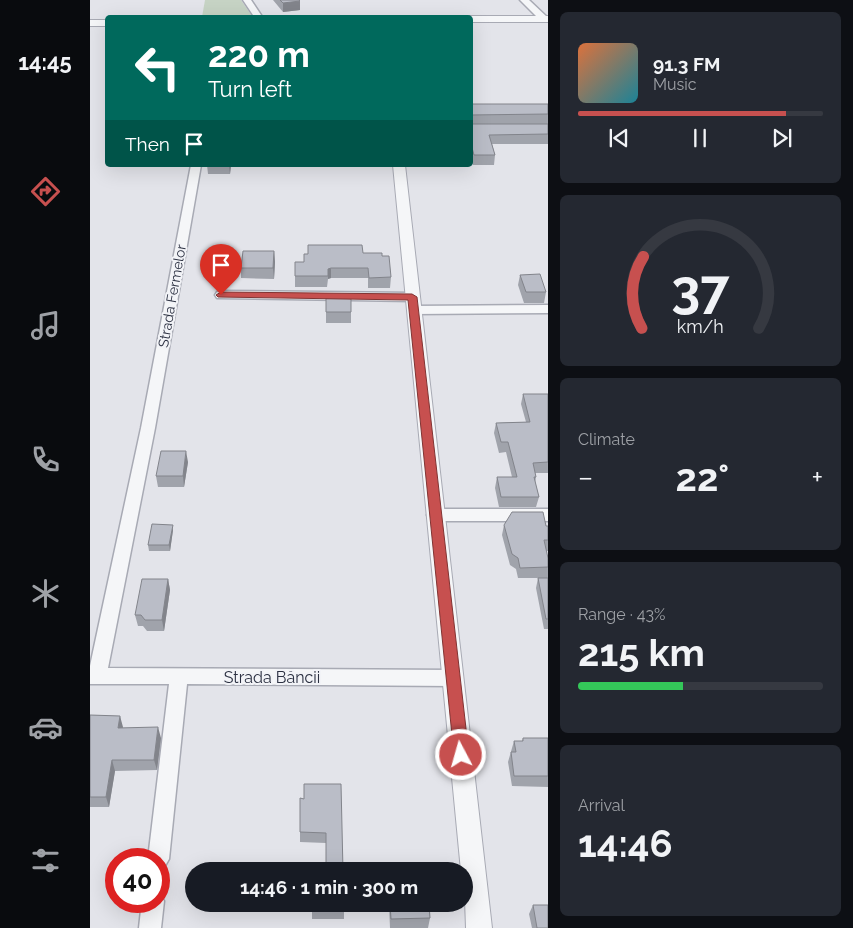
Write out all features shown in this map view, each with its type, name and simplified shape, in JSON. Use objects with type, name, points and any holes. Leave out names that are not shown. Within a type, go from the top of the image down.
[{"type":"street","points":[[247,0],[257,15]]},
{"type":"street","points":[[524,0],[546,19]]},
{"type":"street","points":[[473,19],[546,19]]},
{"type":"street","points":[[90,23],[105,23]]},
{"type":"street","name":"Strada Fermelor","points":[[93,676],[148,428],[196,167]]},
{"type":"street","points":[[399,167],[479,928]]},
{"type":"street","points":[[221,295],[548,309]]},
{"type":"street","points":[[435,516],[548,515]]},
{"type":"street","name":"Strada Băncii","points":[[93,676],[454,678]]},
{"type":"street","points":[[159,848],[179,677]]},
{"type":"street","points":[[150,928],[152,913]]},
{"type":"green space","points":[[205,0],[241,0],[251,15],[202,15]]},
{"type":"building","points":[[280,0],[299,0],[300,1],[283,3]]},
{"type":"building","points":[[473,104],[548,104],[548,114],[473,115]]},
{"type":"building","points":[[473,124],[548,124],[548,134],[489,135],[495,155],[474,155]]},
{"type":"building","points":[[308,245],[362,245],[363,253],[382,253],[382,256],[389,256],[391,277],[369,278],[368,268],[331,268],[328,269],[328,276],[295,276],[295,262],[304,262],[304,254],[308,254]]},
{"type":"building","points":[[243,251],[274,251],[273,268],[241,268]]},
{"type":"building","points":[[540,274],[546,292],[526,292],[520,275]]},
{"type":"building","points":[[326,298],[351,298],[351,312],[326,312]]},
{"type":"building","points":[[523,394],[548,394],[548,462],[533,463],[539,497],[501,497],[497,477],[517,477],[508,442],[501,442],[496,423],[530,422]]},
{"type":"building","points":[[161,451],[186,451],[183,476],[156,476]]},
{"type":"building","points":[[512,512],[543,512],[546,526],[548,526],[548,540],[544,540],[548,567],[520,568],[518,558],[512,554],[504,525]]},
{"type":"building","points":[[152,524],[173,525],[169,545],[148,545]]},
{"type":"building","points":[[538,578],[548,578],[548,619],[546,619]]},
{"type":"building","points":[[142,579],[168,579],[162,620],[145,620],[141,615],[135,615]]},
{"type":"building","points":[[90,715],[120,716],[118,728],[158,727],[154,760],[112,760],[106,797],[90,797]]},
{"type":"building","points":[[523,738],[548,738],[548,776],[514,776],[511,752],[516,752],[514,741],[523,741]]},
{"type":"building","points":[[304,784],[341,784],[343,862],[326,862],[326,833],[300,832],[300,798],[304,799]]},
{"type":"building","points":[[533,905],[548,905],[548,928],[537,928]]},
{"type":"building","points":[[391,912],[430,912],[430,918],[391,919]]},
{"type":"route","points":[[221,295],[412,297],[461,755]]}]
